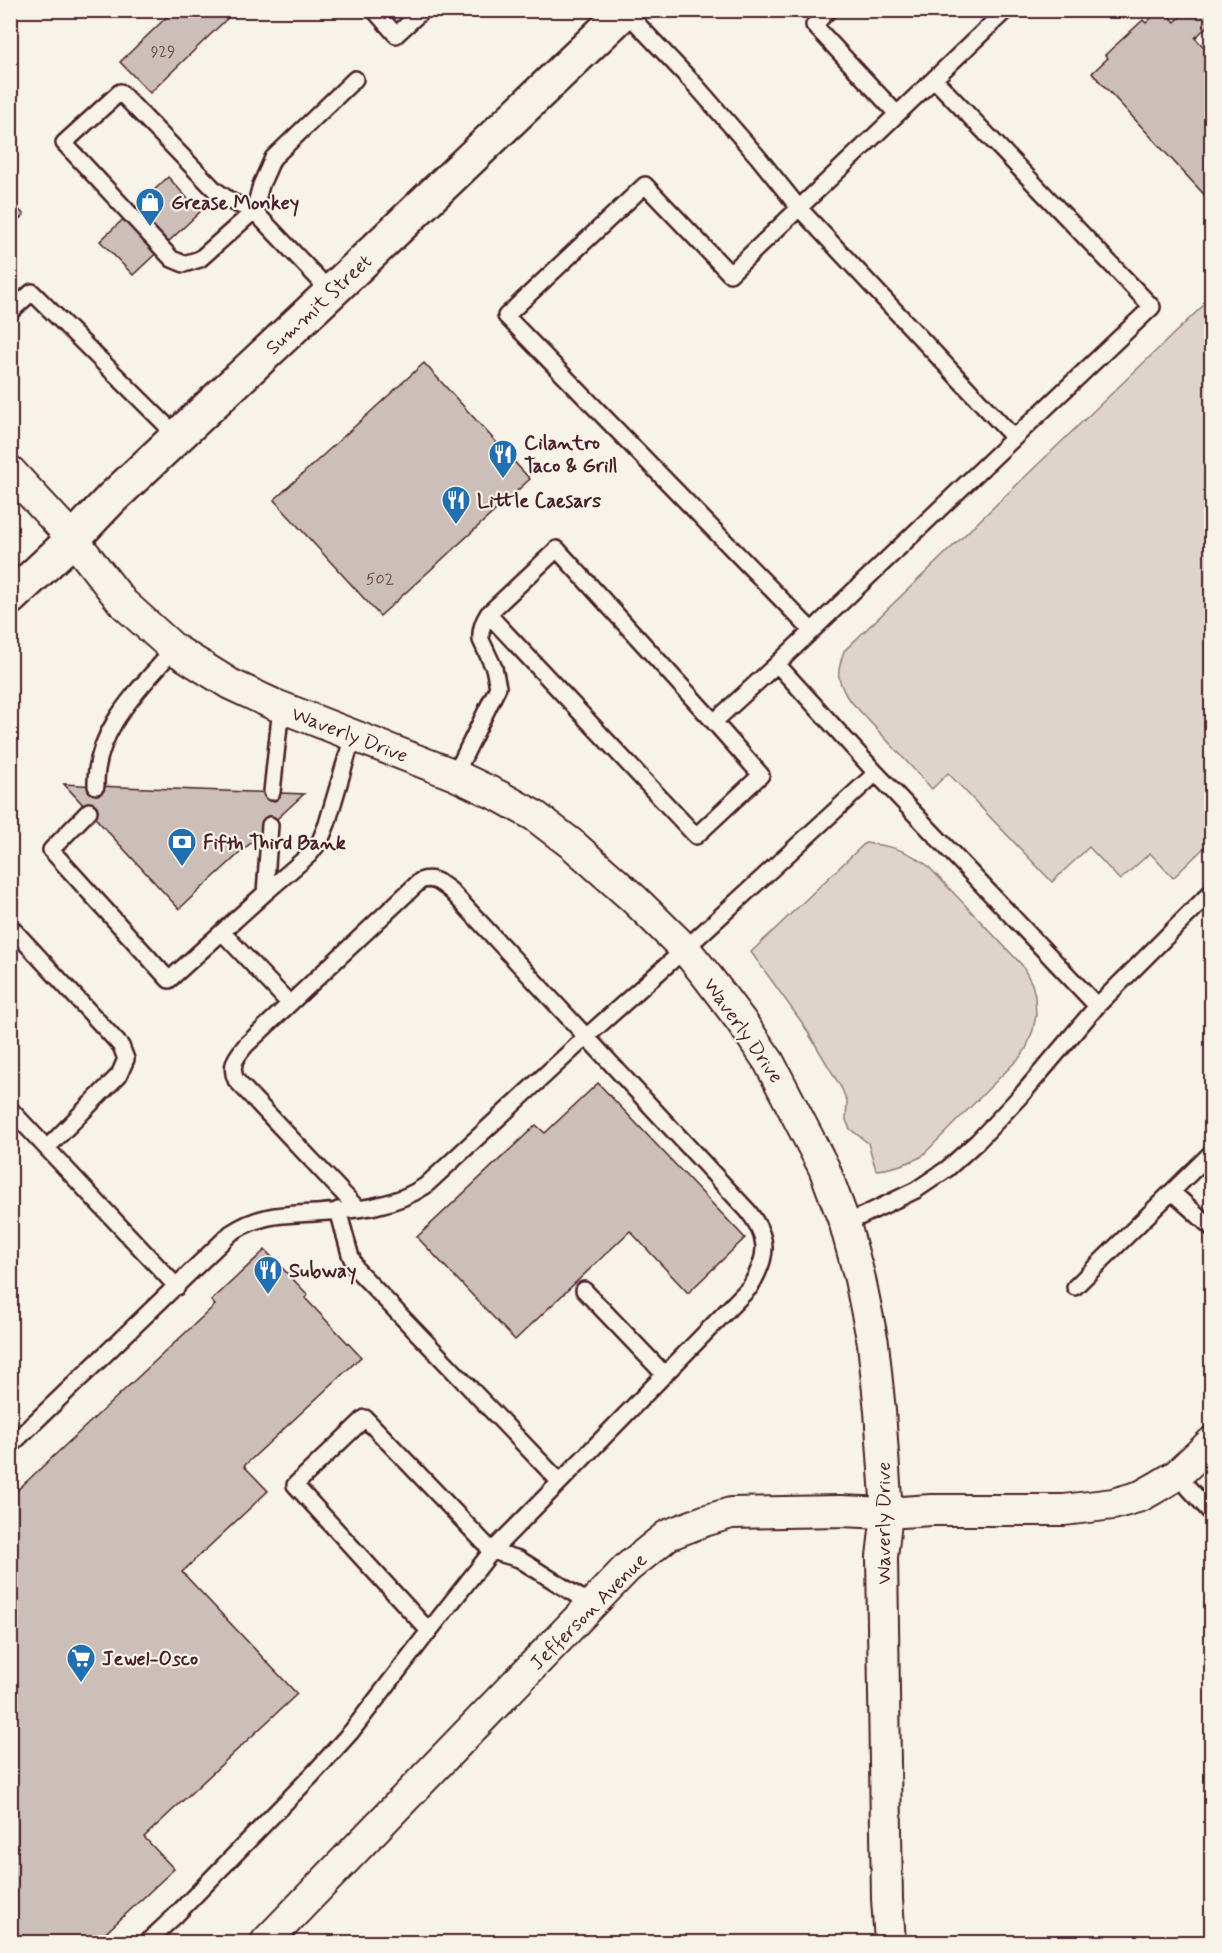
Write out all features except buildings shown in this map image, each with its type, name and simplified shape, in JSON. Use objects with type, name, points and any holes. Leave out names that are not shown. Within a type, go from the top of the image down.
[{"type":"main road","name":"Summit Street","points":[[10,598],[177,436],[625,11]]},
{"type":"street","name":"Waverly Drive","points":[[10,471],[73,539],[123,603],[174,649],[230,684],[281,707],[454,775],[501,797],[544,823],[605,872],[685,949],[741,1021],[769,1062],[824,1168],[845,1224],[860,1279],[873,1343],[887,1513],[882,1557],[887,1899],[890,1942]]},
{"type":"street","name":"Jefferson Avenue","points":[[266,1942],[627,1568],[668,1536],[704,1521],[731,1514],[1080,1509],[1113,1504],[1142,1496],[1177,1475],[1212,1442]]},
{"type":"lane","points":[[374,10],[396,35],[423,10]]},
{"type":"lane","points":[[829,10],[814,25],[897,114]]},
{"type":"lane","points":[[812,631],[506,316],[645,185],[730,274],[1006,10]]},
{"type":"lane","points":[[625,11],[697,87],[799,208],[1014,438]]},
{"type":"lane","points":[[331,292],[254,211],[232,202],[215,190],[120,92],[64,143],[172,259],[184,264],[200,259],[254,211],[261,185],[273,158],[355,79]]},
{"type":"lane","points":[[714,722],[1152,307],[934,79]]},
{"type":"lane","points":[[10,312],[32,292],[177,436]]},
{"type":"lane","points":[[454,775],[498,687],[494,668],[480,635],[483,622],[488,614],[557,549],[761,775],[696,836],[488,614]]},
{"type":"lane","points":[[96,786],[96,769],[106,736],[130,700],[174,649]]},
{"type":"lane","points":[[777,664],[876,773],[1096,1006]]},
{"type":"lane","points":[[272,792],[281,707]]},
{"type":"lane","points":[[89,811],[51,850],[169,980],[309,855],[320,841],[353,736]]},
{"type":"lane","points":[[10,1446],[231,1233],[248,1222],[272,1215],[376,1207],[414,1193],[425,1186],[876,773]]},
{"type":"lane","points":[[265,893],[270,825]]},
{"type":"lane","points":[[147,1942],[312,1775],[366,1714],[492,1551],[750,1287],[762,1262],[762,1232],[748,1211],[451,891],[431,879],[420,881],[289,1003],[238,1055],[233,1065],[233,1076],[357,1208]]},
{"type":"lane","points":[[845,1224],[916,1190],[947,1169],[978,1141],[1062,1049],[1096,1006],[1212,891]]},
{"type":"lane","points":[[10,926],[121,1046],[126,1059],[119,1075],[47,1148]]},
{"type":"lane","points":[[222,932],[289,1003]]},
{"type":"lane","points":[[10,1109],[177,1287]]},
{"type":"lane","points":[[1076,1287],[1212,1152]]},
{"type":"lane","points":[[1172,1192],[1212,1228]]},
{"type":"lane","points":[[338,1210],[356,1269],[560,1482]]},
{"type":"lane","points":[[584,1290],[665,1375]]},
{"type":"lane","points":[[429,1632],[295,1485],[365,1418],[492,1551],[519,1559],[592,1605]]},
{"type":"lane","points":[[1177,1475],[1212,1514]]},
{"type":"shaded area","points":[[1211,298],[1211,841],[1173,878],[1150,853],[1120,880],[1089,847],[1052,882],[948,773],[932,789],[847,697],[839,680],[840,664],[844,651]]},
{"type":"shaded area","points":[[865,843],[897,849],[927,865],[1022,965],[1032,984],[1036,1015],[1033,1030],[1021,1056],[921,1157],[899,1166],[876,1170],[868,1143],[850,1129],[846,1120],[847,1102],[842,1089],[803,1024],[751,952]]},
{"type":"place","name":"Grease Monkey","points":[[150,228]]},
{"type":"place","name":"Cilantro Taco & Grill","points":[[503,480]]},
{"type":"place","name":"Little Caesars","points":[[456,526]]},
{"type":"place","name":"Fifth Third Bank","points":[[182,868]]},
{"type":"place","name":"Subway","points":[[268,1296]]},
{"type":"place","name":"Jewel-Osco","points":[[81,1684]]}]
